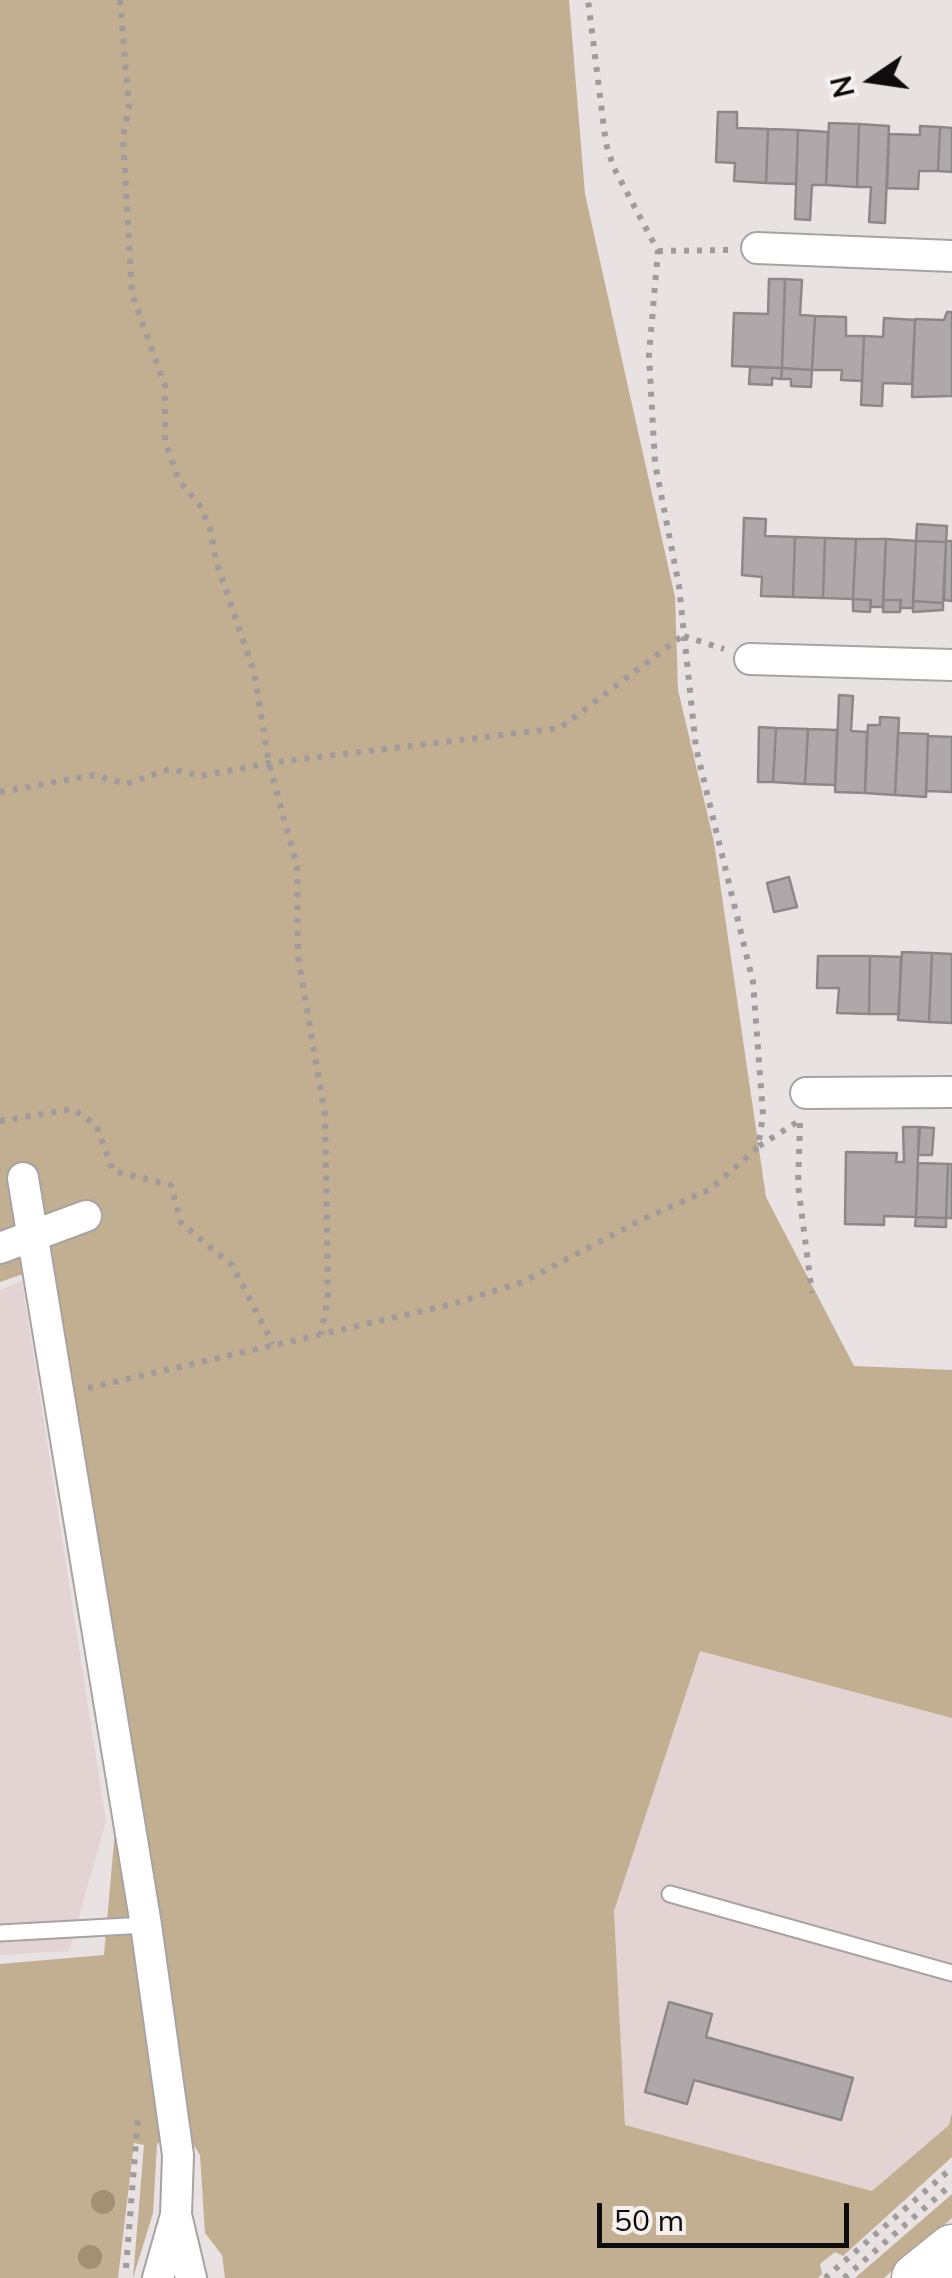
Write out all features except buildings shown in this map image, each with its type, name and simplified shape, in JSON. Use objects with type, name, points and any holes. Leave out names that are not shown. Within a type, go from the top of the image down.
[{"type":"main road","points":[[916,2278],[952,2249]]},
{"type":"main road","points":[[941,2278],[952,2264]]},
{"type":"street","points":[[757,248],[952,256]]},
{"type":"street","points":[[750,659],[952,665]]},
{"type":"street","points":[[803,1106],[952,1092]]},
{"type":"street","points":[[23,1178],[146,1925],[178,2155],[176,2215],[158,2278]]},
{"type":"street","points":[[0,1248],[86,1216]]},
{"type":"street","points":[[176,2215],[191,2278]]},
{"type":"lane","points":[[670,1894],[952,1972]]},
{"type":"lane","points":[[0,1934],[146,1925]]},
{"type":"path","points":[[120,0],[129,107],[123,137],[132,294],[164,386],[165,441],[179,481],[199,504],[210,528],[216,562],[237,612],[254,672],[269,763],[297,867],[298,957],[325,1115],[328,1298],[321,1334]]},
{"type":"path","points":[[588,0],[606,144],[614,168],[658,251],[649,356],[655,463],[679,586],[696,748],[752,982],[763,1115],[758,1147]]},
{"type":"path","points":[[658,251],[694,253],[757,248]]},
{"type":"path","points":[[0,792],[94,775],[126,784],[170,769],[202,776],[269,763],[560,728],[684,635]]},
{"type":"path","points":[[684,635],[750,659]]},
{"type":"path","points":[[58,1395],[453,1304],[522,1282],[643,1219],[711,1189],[803,1106]]},
{"type":"path","points":[[803,1106],[798,1186],[812,1293]]},
{"type":"path","points":[[0,1121],[73,1109],[96,1124],[112,1170],[171,1185],[182,1222],[232,1266],[273,1344]]},
{"type":"path","points":[[825,2278],[952,2168]]},
{"type":"path","points":[[844,2278],[952,2184]]},
{"type":"shaded area","points":[[0,0],[569,0],[585,194],[675,597],[678,690],[714,842],[766,1197],[854,1366],[952,1370],[952,1718],[700,1651],[614,1911],[625,2125],[872,2191],[949,2125],[952,2113],[952,2157],[843,2256],[835,2252],[820,2264],[822,2274],[818,2278],[225,2278],[222,2255],[205,2233],[200,2155],[188,2136],[167,2136],[157,2144],[153,2213],[133,2278],[144,2145],[134,2143],[118,2278],[0,2278],[0,1964],[104,1955],[116,1819],[26,1273],[0,1282]]},
{"type":"shaded area","points":[[22,1281],[106,1822],[69,1951],[0,1955],[0,1290]]},
{"type":"shaded area","points":[[700,1650],[952,1718],[952,2113],[949,2125],[872,2191],[625,2125],[614,1911]]},
{"type":"shaded area","points":[[952,2194],[952,2218],[884,2278],[855,2278]]}]
